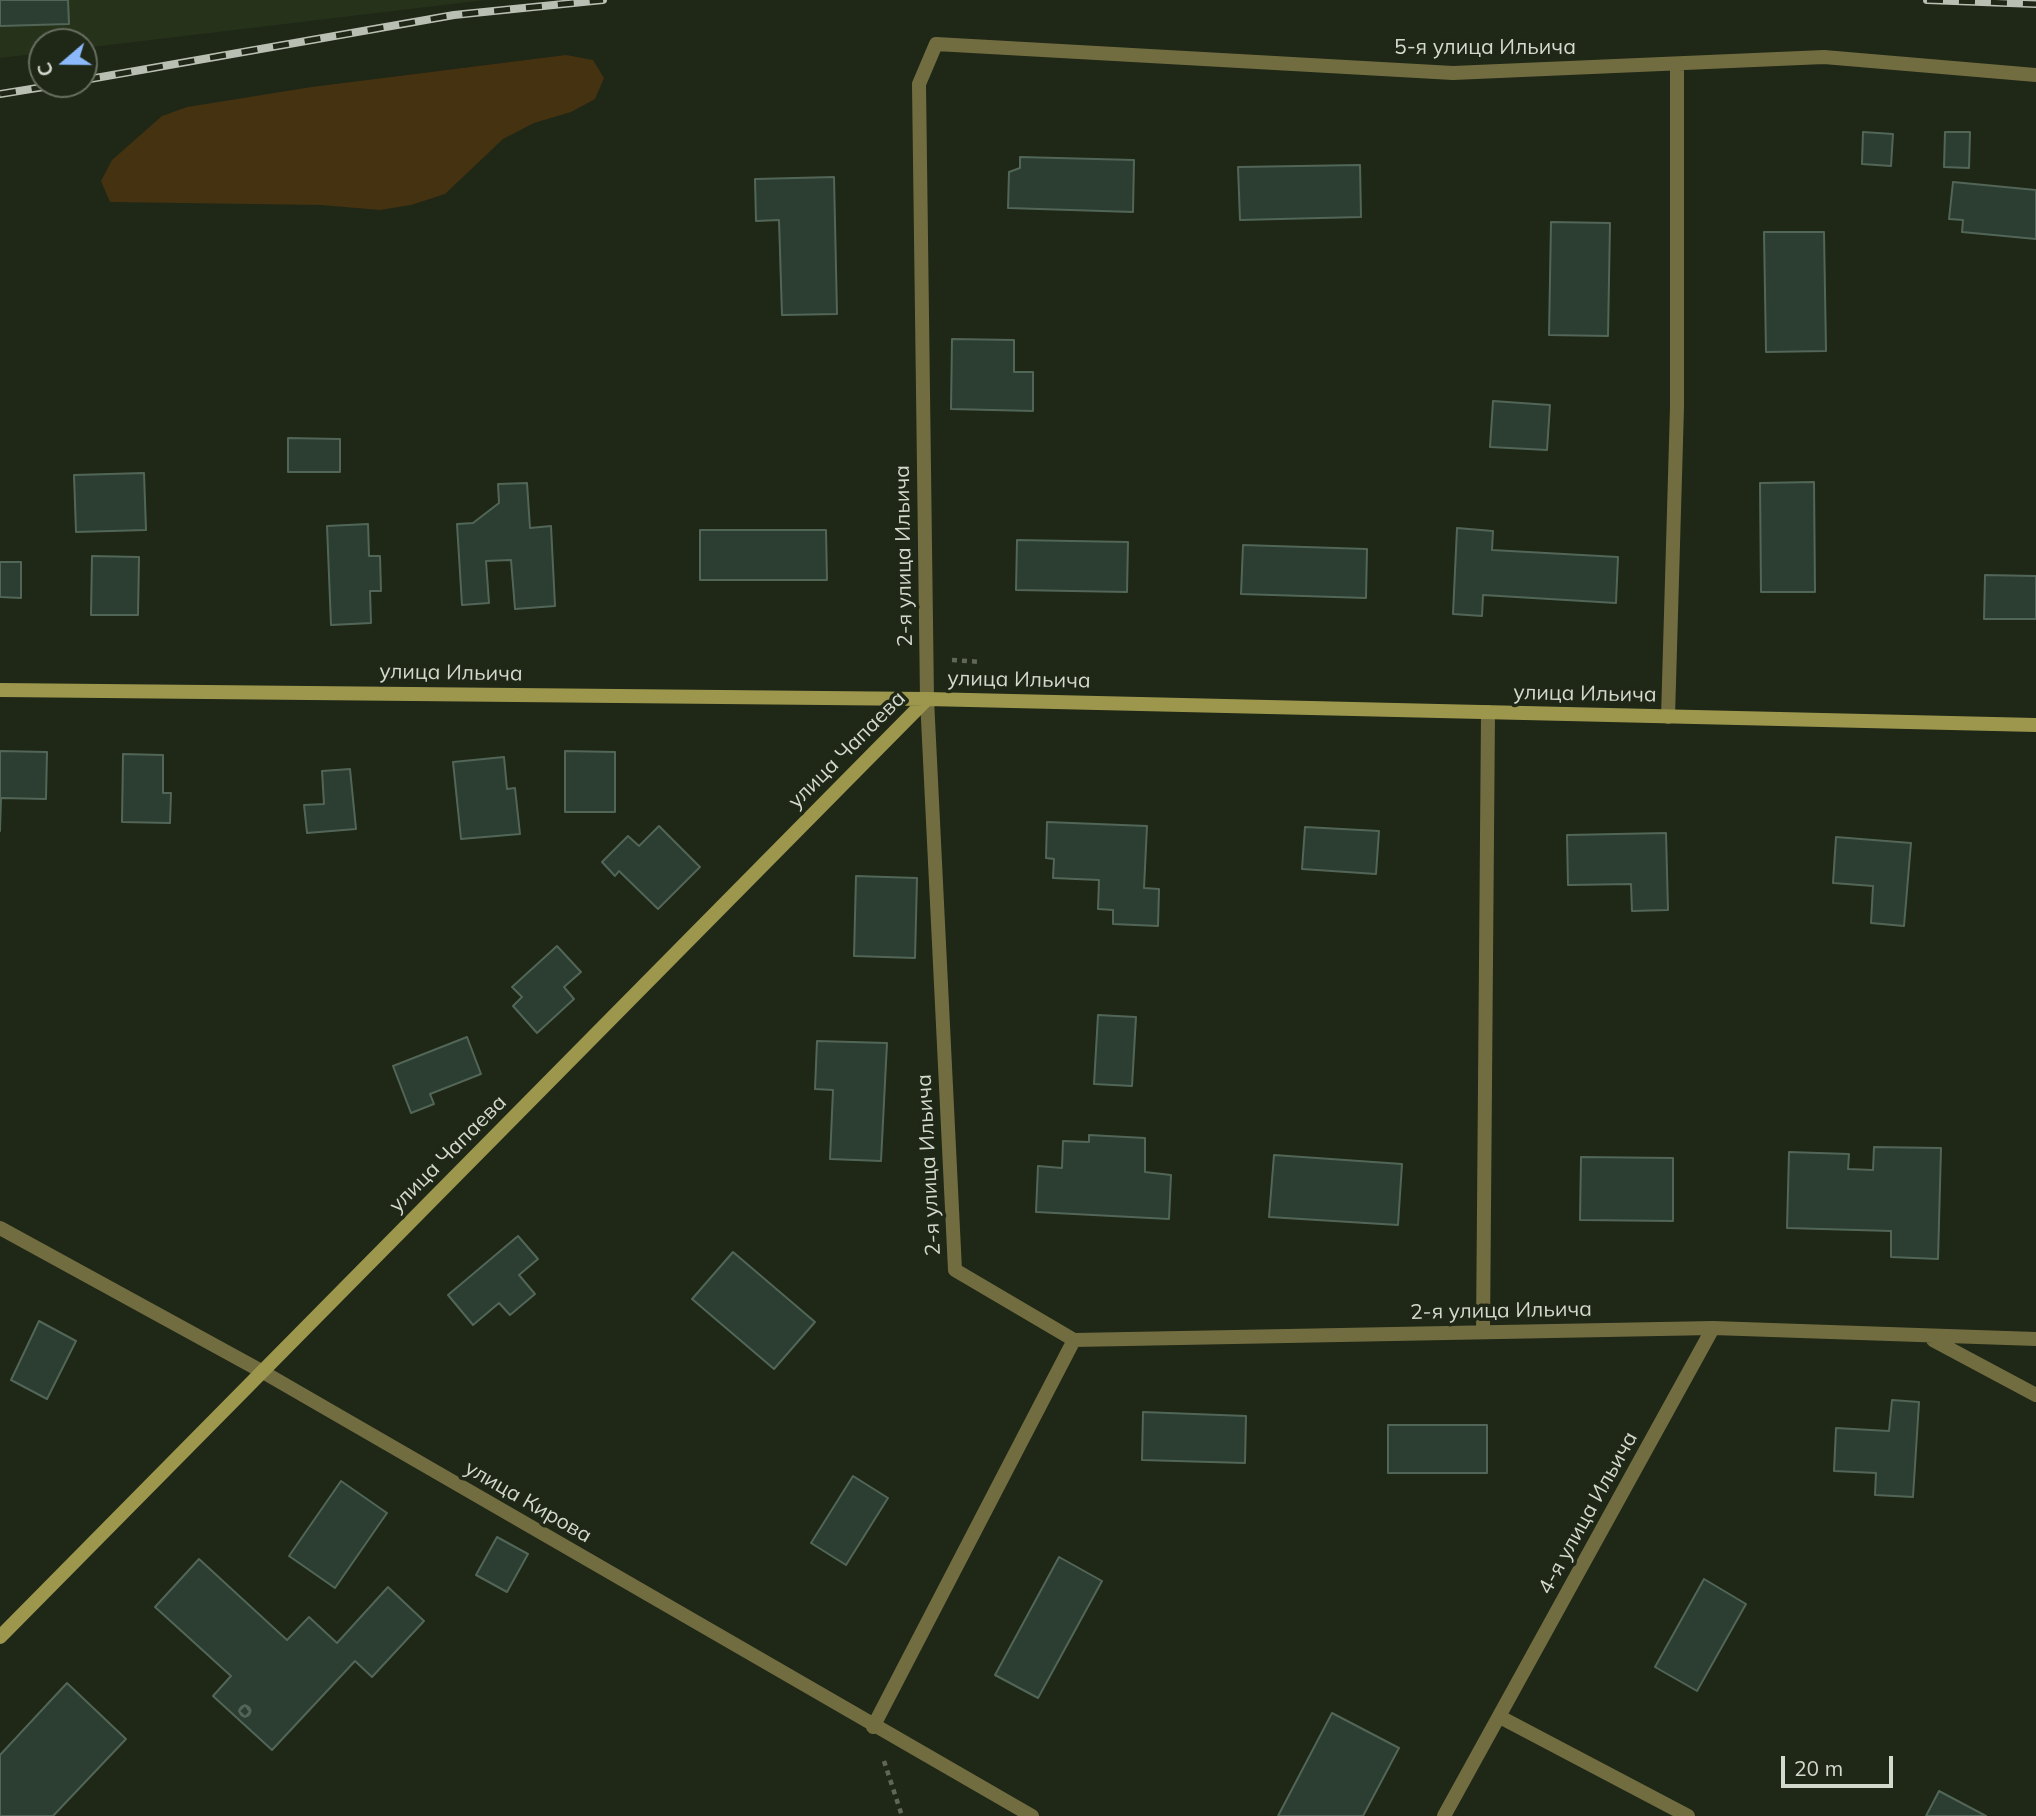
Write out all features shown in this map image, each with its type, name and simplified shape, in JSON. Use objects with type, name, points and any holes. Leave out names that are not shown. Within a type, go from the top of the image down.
[{"type":"main road","name":"улица Ильича","points":[[0,690],[927,699],[2036,725]]},
{"type":"main road","name":"улица Чапаева","points":[[0,1637],[927,699]]},
{"type":"street","name":"5-я улица Ильича","points":[[919,84],[936,44],[1453,73],[1824,57],[2036,75]]},
{"type":"street","points":[[1668,717],[1677,407],[1677,64]]},
{"type":"street","name":"2-я улица Ильича","points":[[919,84],[927,699],[955,1270],[1074,1340],[1713,1328],[1929,1338],[2036,1339]]},
{"type":"street","points":[[1483,1332],[1488,712]]},
{"type":"street","name":"улица Кирова","points":[[0,1228],[262,1372],[873,1727],[1032,1816]]},
{"type":"street","name":"4-я улица Ильича","points":[[1444,1816],[1713,1328]]},
{"type":"street","points":[[1929,1338],[2036,1395]]},
{"type":"street","points":[[873,1727],[1074,1340]]},
{"type":"street","points":[[1500,1717],[1688,1816]]},
{"type":"path","points":[[873,1727],[902,1816]]},
{"type":"shaded area","points":[[0,0],[485,0],[98,46],[98,28],[28,28],[28,55],[0,58]]},
{"type":"shaded area","points":[[566,55],[593,60],[604,78],[595,99],[571,112],[534,123],[503,139],[445,194],[411,205],[380,210],[321,205],[110,202],[101,181],[112,160],[162,116],[187,107],[312,87]]},
{"type":"building","points":[[0,0],[68,0],[69,24],[0,26]]},
{"type":"building","points":[[1863,132],[1893,134],[1891,166],[1862,164]]},
{"type":"building","points":[[1945,132],[1970,132],[1969,168],[1944,167]]},
{"type":"building","points":[[1020,157],[1134,160],[1133,212],[1008,208],[1009,172],[1020,168]]},
{"type":"building","points":[[1360,165],[1361,217],[1240,220],[1238,167]]},
{"type":"building","points":[[834,177],[837,314],[782,315],[779,220],[756,221],[755,179]]},
{"type":"building","points":[[1953,182],[2036,190],[2036,239],[1962,232],[1963,220],[1949,219]]},
{"type":"building","points":[[1551,222],[1610,223],[1608,336],[1549,335]]},
{"type":"building","points":[[1764,232],[1824,232],[1826,351],[1766,352]]},
{"type":"building","points":[[952,339],[1014,340],[1014,372],[1033,372],[1033,411],[951,409]]},
{"type":"building","points":[[1493,401],[1550,405],[1547,450],[1490,447]]},
{"type":"building","points":[[288,438],[340,439],[340,472],[288,472]]},
{"type":"building","points":[[144,473],[146,530],[76,532],[74,475]]},
{"type":"building","points":[[1814,482],[1815,592],[1761,592],[1760,483]]},
{"type":"building","points":[[527,483],[530,528],[551,526],[555,606],[515,609],[511,560],[486,561],[489,603],[462,605],[457,524],[473,523],[499,503],[498,484]]},
{"type":"building","points":[[368,524],[369,556],[380,556],[381,591],[370,591],[371,623],[331,625],[327,526]]},
{"type":"building","points":[[1457,528],[1493,531],[1492,550],[1618,557],[1616,603],[1483,595],[1482,616],[1453,614]]},
{"type":"building","points":[[700,530],[826,530],[827,580],[700,580]]},
{"type":"building","points":[[1017,540],[1128,542],[1127,592],[1016,590]]},
{"type":"building","points":[[1243,545],[1367,549],[1366,598],[1241,594]]},
{"type":"building","points":[[92,556],[139,557],[138,615],[91,615]]},
{"type":"building","points":[[0,562],[21,562],[21,598],[0,597]]},
{"type":"building","points":[[1985,575],[2036,576],[2036,619],[1984,619]]},
{"type":"building","points":[[0,751],[47,752],[46,799],[1,798],[0,831]]},
{"type":"building","points":[[565,751],[615,752],[615,812],[565,812]]},
{"type":"building","points":[[123,754],[163,755],[163,793],[171,793],[170,823],[122,822]]},
{"type":"building","points":[[504,757],[507,789],[515,788],[520,834],[461,839],[453,762]]},
{"type":"building","points":[[350,769],[356,829],[307,833],[304,805],[324,804],[322,771]]},
{"type":"building","points":[[1047,822],[1147,826],[1144,888],[1159,889],[1158,926],[1113,924],[1113,910],[1098,909],[1099,880],[1053,878],[1054,859],[1046,858]]},
{"type":"building","points":[[659,826],[700,867],[658,909],[619,871],[615,876],[602,862],[628,836],[639,846]]},
{"type":"building","points":[[1305,827],[1379,831],[1376,874],[1302,869]]},
{"type":"building","points":[[1666,833],[1668,910],[1632,911],[1631,884],[1568,885],[1567,835]]},
{"type":"building","points":[[1836,837],[1911,843],[1904,926],[1871,923],[1873,886],[1833,883]]},
{"type":"building","points":[[856,876],[917,878],[915,958],[854,956]]},
{"type":"building","points":[[557,946],[581,972],[564,987],[574,999],[537,1033],[513,1006],[522,997],[512,987]]},
{"type":"building","points":[[1098,1015],[1136,1017],[1132,1086],[1094,1084]]},
{"type":"building","points":[[467,1037],[481,1074],[430,1094],[434,1104],[411,1113],[393,1066]]},
{"type":"building","points":[[817,1041],[887,1043],[881,1161],[830,1159],[833,1090],[815,1089]]},
{"type":"building","points":[[1089,1135],[1145,1138],[1145,1172],[1171,1175],[1169,1219],[1036,1212],[1038,1166],[1062,1168],[1063,1141],[1089,1142]]},
{"type":"building","points":[[1874,1147],[1941,1148],[1938,1259],[1891,1257],[1891,1231],[1787,1228],[1789,1152],[1849,1154],[1848,1169],[1873,1170]]},
{"type":"building","points":[[1274,1155],[1402,1164],[1398,1225],[1269,1217]]},
{"type":"building","points":[[1581,1157],[1673,1158],[1673,1221],[1580,1220]]},
{"type":"building","points":[[518,1236],[538,1259],[519,1275],[535,1294],[510,1315],[499,1303],[473,1325],[448,1295]]},
{"type":"building","points":[[733,1252],[815,1322],[774,1369],[692,1299]]},
{"type":"building","points":[[39,1321],[76,1341],[47,1399],[11,1380]]},
{"type":"building","points":[[1892,1400],[1919,1402],[1913,1497],[1875,1495],[1876,1473],[1834,1471],[1836,1428],[1889,1431]]},
{"type":"building","points":[[1143,1412],[1246,1416],[1245,1463],[1142,1460]]},
{"type":"building","points":[[1388,1425],[1487,1425],[1487,1473],[1388,1473]]},
{"type":"building","points":[[853,1476],[888,1498],[846,1565],[811,1543]]},
{"type":"building","points":[[341,1481],[387,1513],[335,1588],[289,1556]]},
{"type":"building","points":[[497,1537],[528,1554],[507,1592],[476,1575]]},
{"type":"building","points":[[1059,1557],[1102,1581],[1038,1698],[995,1675]]},
{"type":"building","points":[[199,1559],[287,1640],[309,1617],[337,1643],[388,1587],[424,1621],[372,1677],[355,1661],[272,1750],[213,1696],[231,1676],[155,1607]],"holes":[[[245,1705],[250,1712],[245,1717],[239,1711]]]},
{"type":"building","points":[[1704,1579],[1746,1604],[1697,1691],[1655,1667]]},
{"type":"building","points":[[67,1683],[126,1739],[53,1816],[0,1816],[0,1755]]},
{"type":"building","points":[[245,1705],[251,1711],[245,1717],[239,1711]]},
{"type":"building","points":[[1332,1713],[1399,1748],[1363,1816],[1278,1816]]},
{"type":"building","points":[[1939,1791],[1986,1816],[1926,1816]]},
{"type":"railway","points":[[98,78],[454,15],[603,0]]},
{"type":"railway","points":[[1927,0],[2036,4]]},
{"type":"railway","points":[[0,94],[28,89]]}]
